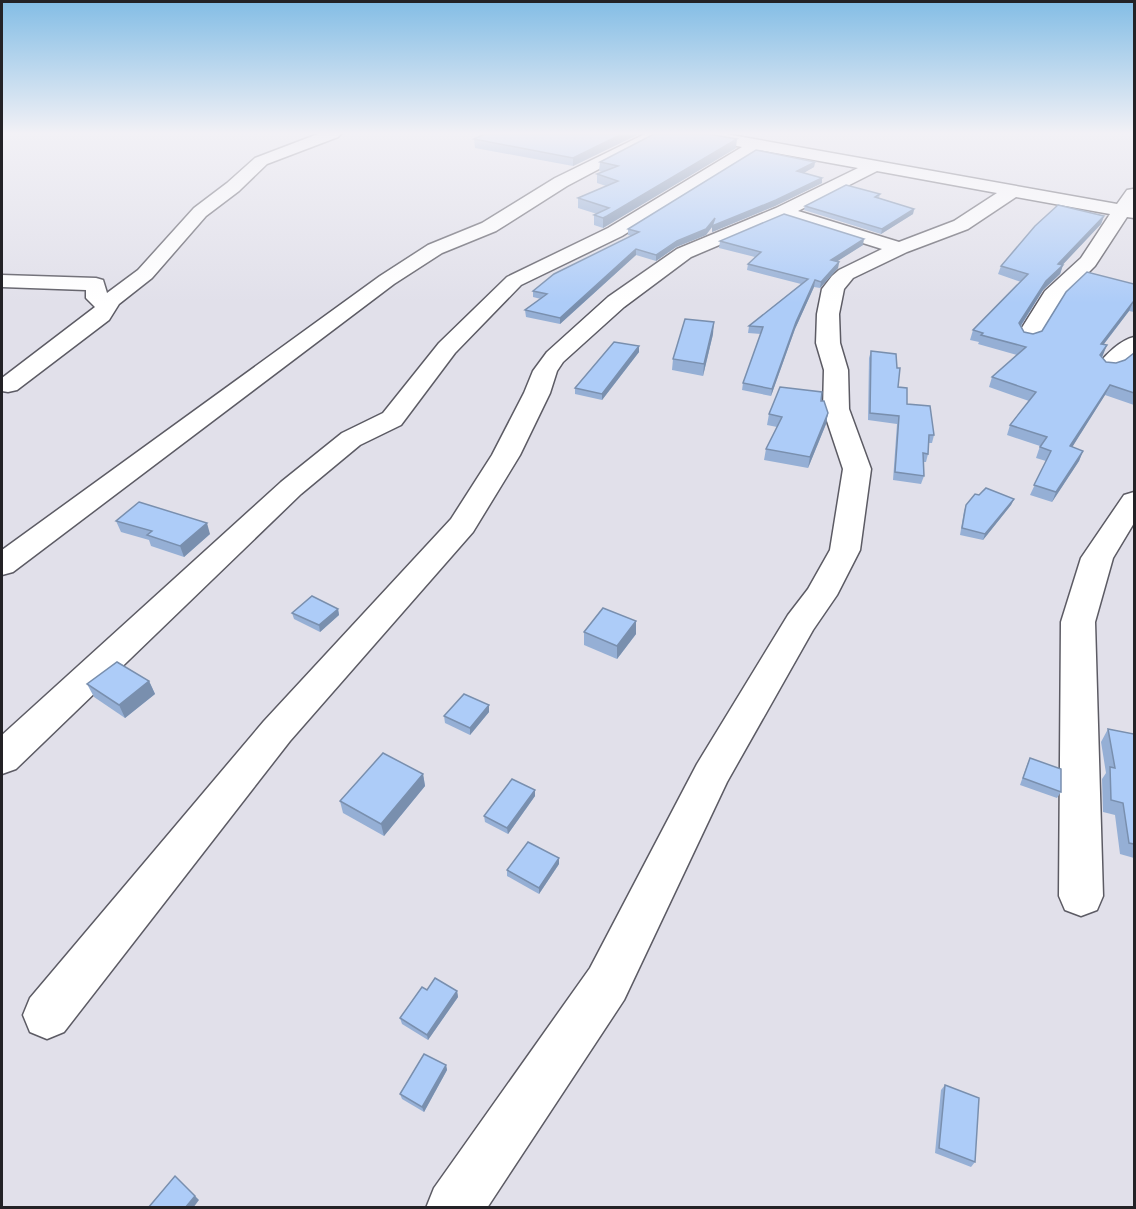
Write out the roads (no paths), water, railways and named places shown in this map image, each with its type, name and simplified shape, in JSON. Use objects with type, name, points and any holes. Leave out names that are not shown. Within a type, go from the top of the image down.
[{"type":"street","points":[[8,385],[101,315],[107,305],[145,274],[201,212],[229,190]]},
{"type":"street","points":[[2,565],[387,280],[435,249],[489,227],[548,190]]},
{"type":"street","points":[[2,758],[291,488],[351,439],[392,419],[447,348],[514,281],[615,232],[681,190]]},
{"type":"street","points":[[47,1015],[277,731],[462,525],[506,455],[537,393],[545,371],[555,357],[616,302],[684,253],[782,212],[826,190]]},
{"type":"street","points":[[1010,190],[1128,212]]},
{"type":"street","points":[[454,1208],[607,984],[711,775],[800,623],[821,595],[845,550],[857,469],[836,409],[836,370],[828,343],[828,314],[833,289],[839,280],[900,248],[961,225],[1013,191]]},
{"type":"street","points":[[1029,334],[1053,296],[1088,262],[1128,212],[1134,193]]},
{"type":"street","points":[[782,212],[900,248]]},
{"type":"street","points":[[2,281],[96,284],[97,298],[107,305]]},
{"type":"street","points":[[1110,365],[1134,344]]},
{"type":"street","points":[[1081,896],[1078,622],[1097,558],[1134,501]]}]
